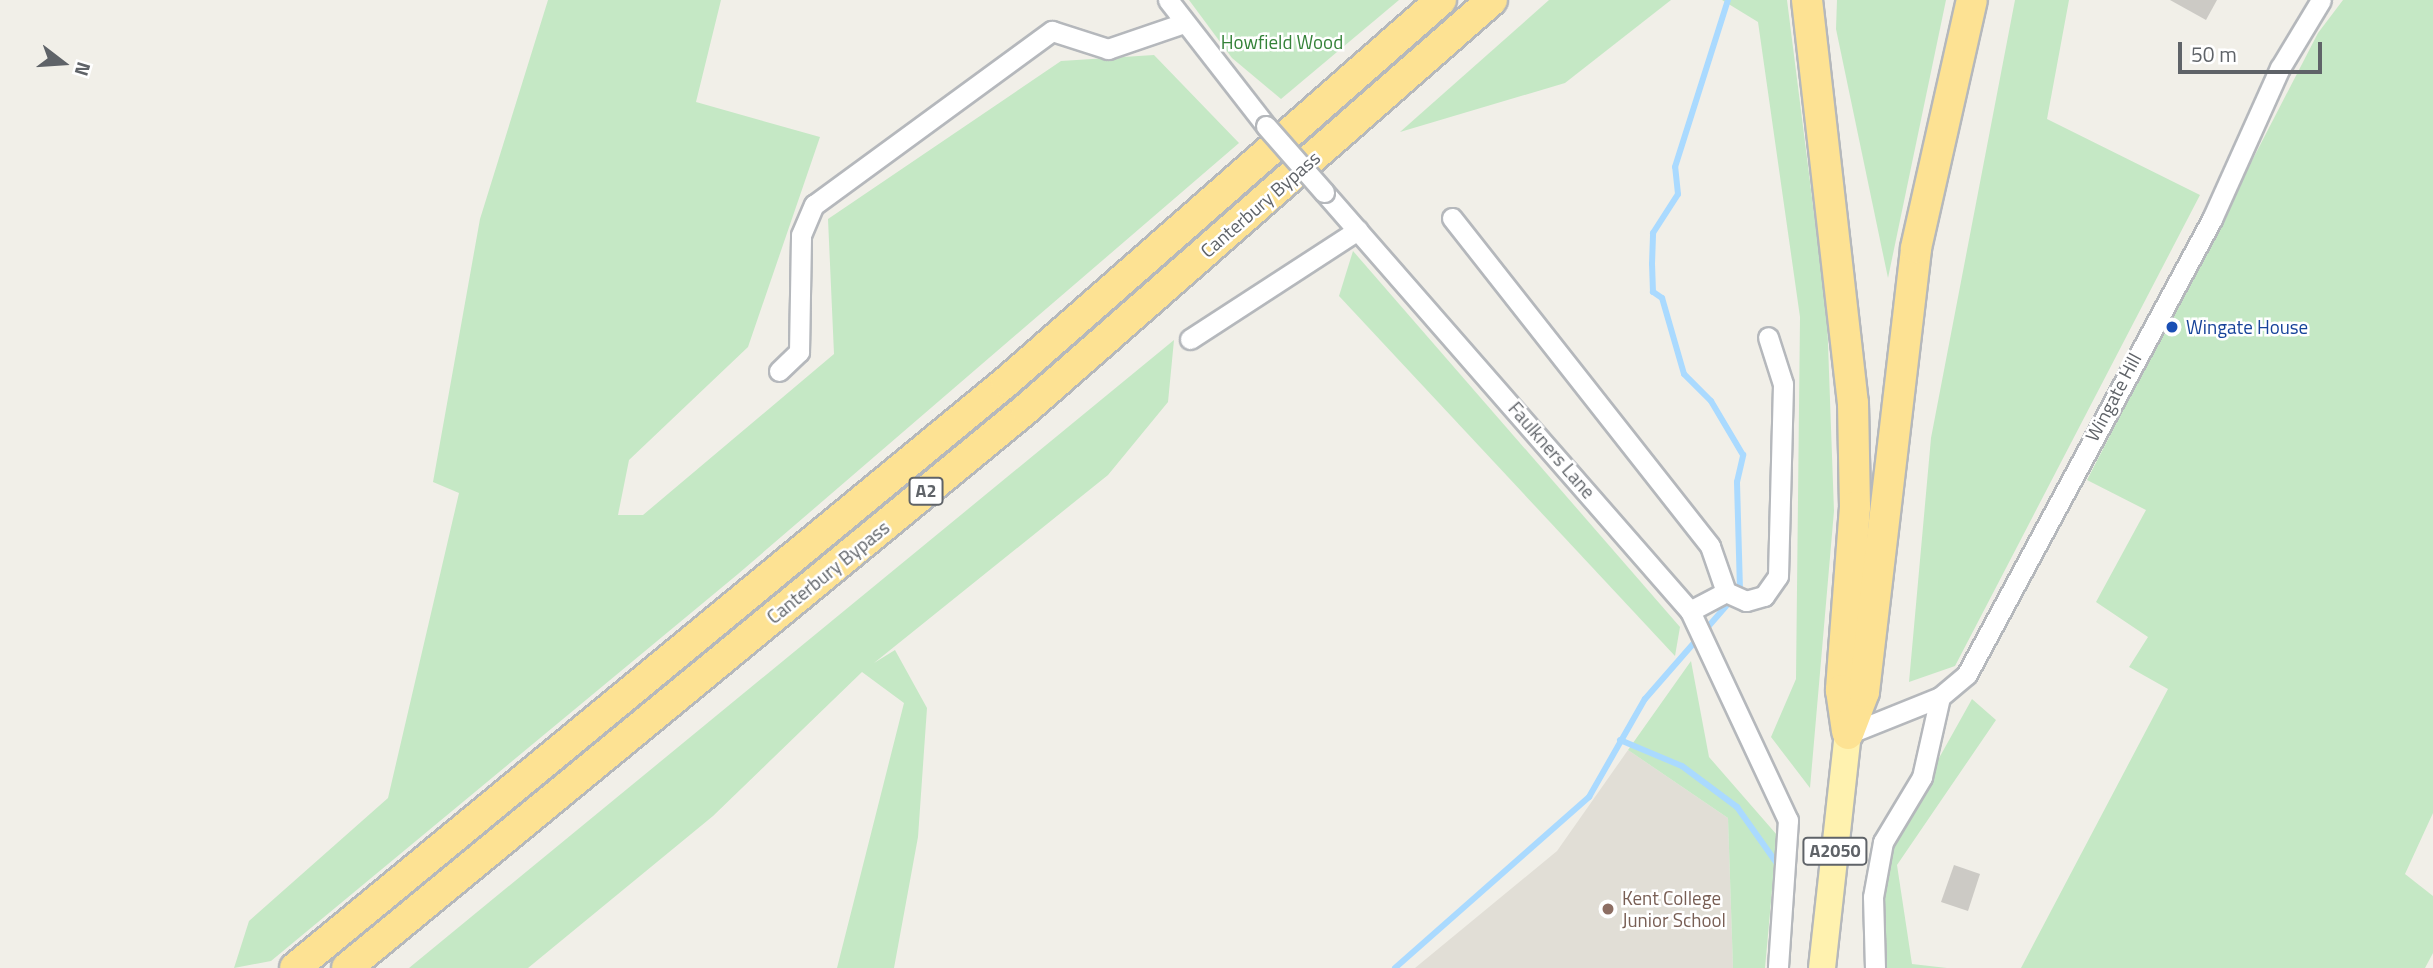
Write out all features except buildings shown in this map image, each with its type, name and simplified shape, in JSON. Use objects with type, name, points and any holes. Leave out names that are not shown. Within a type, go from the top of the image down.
[{"type":"highway","name":"Canterbury Bypass","points":[[295,968],[1006,382],[1441,0]]},
{"type":"highway","name":"Canterbury Bypass","points":[[346,968],[1026,409],[1492,0]]},
{"type":"highway","points":[[1807,0],[1853,404],[1855,507],[1841,690],[1847,734]]},
{"type":"highway","points":[[1847,734],[1864,691],[1916,248],[1972,0]]},
{"type":"main road","name":"A2050","points":[[1822,968],[1847,734]]},
{"type":"street","name":"Faulkners Lane","points":[[1168,0],[1266,126],[1693,618],[1788,820],[1778,968]]},
{"type":"street","name":"Wingate Hill","points":[[1847,734],[1940,697],[1967,674],[1989,638],[2321,0]]},
{"type":"street","points":[[779,371],[799,352],[801,235],[814,205],[1052,31],[1108,49],[1184,23]]},
{"type":"street","points":[[1452,218],[1710,546],[1731,595]]},
{"type":"street","points":[[1190,340],[1358,230]]},
{"type":"street","points":[[1693,618],[1731,595],[1764,596],[1778,576],[1783,384],[1768,337]]},
{"type":"street","points":[[1875,968],[1873,897],[1883,842],[1922,777],[1940,697]]},
{"type":"shaded area","name":"Kent College Junior School","points":[[1628,750],[1728,818],[1733,968],[1415,968],[1557,851]]},
{"type":"green space","points":[[548,0],[721,0],[696,102],[820,137],[748,347],[629,460],[618,515],[643,515],[834,354],[828,219],[1061,61],[1154,55],[1239,143],[738,574],[271,961],[234,968],[249,921],[388,798],[459,493],[433,482],[480,219]]},
{"type":"green space","name":"Howfield Wood","points":[[1189,0],[1399,0],[1281,99],[1232,58]]},
{"type":"green space","points":[[1549,0],[1671,0],[1565,83],[1400,132]]},
{"type":"green space","points":[[1722,0],[1787,0],[1827,316],[1834,511],[1810,788],[1771,737],[1796,679],[1800,317],[1758,22]]},
{"type":"green space","points":[[1837,0],[1946,0],[1888,278],[1836,29]]},
{"type":"green space","points":[[2015,0],[2069,0],[2047,119],[2200,195],[1955,666],[1909,682],[1931,438]]},
{"type":"green space","points":[[2343,0],[2433,0],[2433,813],[2405,874],[2433,896],[2433,953],[2425,968],[2021,968],[2168,689],[2129,667],[2148,637],[2096,602],[2146,510],[2087,480],[2318,33]]},
{"type":"green space","points":[[1353,251],[1680,627],[1675,656],[1339,296]]},
{"type":"green space","points":[[1174,340],[1168,402],[1108,475],[874,663],[895,650],[927,708],[918,837],[894,968],[837,968],[904,703],[862,672],[713,816],[528,968],[409,968]]},
{"type":"green space","points":[[1691,661],[1709,757],[1777,835],[1765,968],[1733,968],[1728,818],[1628,750]]},
{"type":"green space","points":[[1972,699],[1996,720],[1897,865],[1912,964],[1947,968],[1872,968],[1886,853]]},
{"type":"waterway","points":[[1395,968],[1589,797],[1645,699],[1740,590],[1737,482],[1743,455],[1711,401],[1684,374],[1662,298],[1653,292],[1652,264],[1653,233],[1678,194],[1675,167],[1728,0]]},
{"type":"waterway","points":[[1620,740],[1682,766],[1737,807],[1778,865]]},
{"type":"place","name":"Wingate House","points":[[2172,327]]},
{"type":"place","name":"Kent College Junior School","points":[[1608,909]]}]
